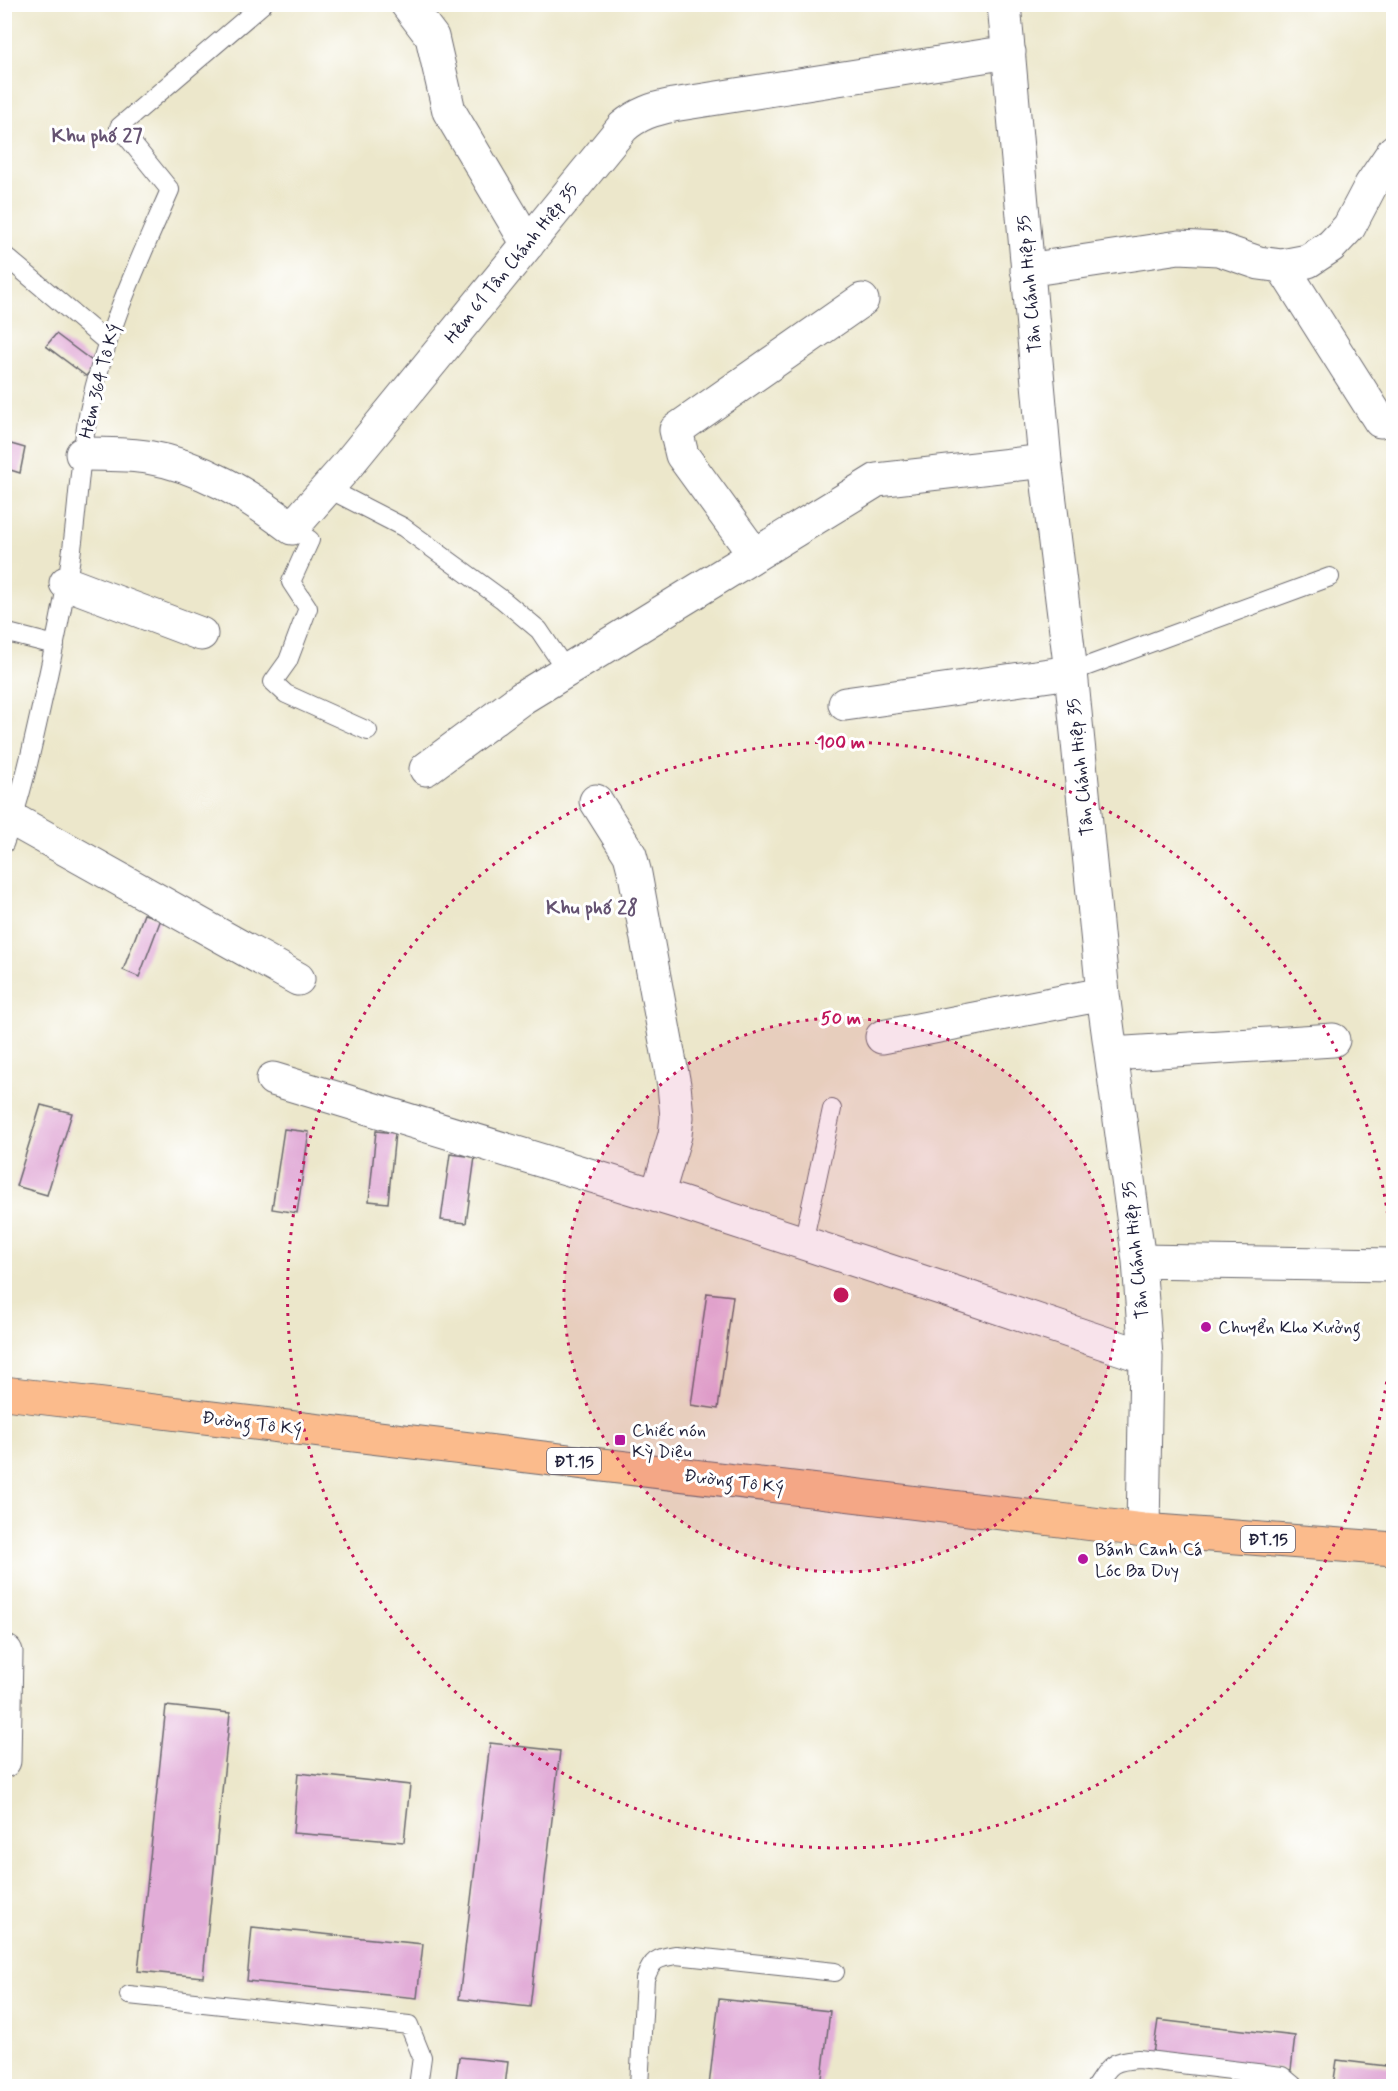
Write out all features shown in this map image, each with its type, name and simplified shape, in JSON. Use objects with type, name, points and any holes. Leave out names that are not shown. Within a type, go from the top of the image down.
[{"type":"main road","name":"Đường Tô Ký","points":[[4,1393],[1143,1530],[1394,1549]]},
{"type":"street","points":[[407,4],[432,37],[449,111],[528,244]]},
{"type":"street","name":"Tân Chánh Hiệp 35","points":[[1004,4],[1045,461],[1071,672],[1103,994],[1139,1261],[1146,1358],[1143,1530]]},
{"type":"street","name":"Hẻm 61 Tân Chánh Hiệp 35","points":[[292,528],[623,127],[635,117],[649,110],[672,105],[1009,52]]},
{"type":"street","points":[[1027,270],[1179,247],[1218,249],[1259,263],[1282,266],[1308,261],[1331,246],[1348,227],[1371,185],[1394,151]]},
{"type":"street","points":[[1282,266],[1380,421]]},
{"type":"street","points":[[754,555],[682,455],[676,430],[862,300]]},
{"type":"street","points":[[82,454],[147,457],[208,475],[255,501],[292,528]]},
{"type":"street","points":[[426,769],[522,698],[877,480],[1045,461]]},
{"type":"street","points":[[66,583],[201,634]]},
{"type":"street","points":[[845,704],[1071,672]]},
{"type":"street","points":[[596,801],[630,855],[674,1085],[675,1135],[657,1196]]},
{"type":"street","points":[[8,831],[298,979]]},
{"type":"street","points":[[882,1037],[1103,994]]},
{"type":"street","points":[[1111,1054],[1333,1040]]},
{"type":"street","points":[[273,1079],[657,1196],[947,1290],[1146,1358]]},
{"type":"street","points":[[1139,1261],[1394,1265]]},
{"type":"street","points":[[4,1761],[6,1652]]},
{"type":"lane","name":"Hẻm 364 Tô Ký","points":[[8,831],[33,746],[55,645],[66,583],[88,412],[113,323],[170,190],[119,127],[263,4]]},
{"type":"lane","points":[[4,255],[107,342]]},
{"type":"lane","points":[[327,488],[403,527],[503,600],[538,630],[566,670]]},
{"type":"lane","points":[[292,528],[310,540],[291,582],[308,608],[288,661],[273,682],[286,694],[368,731]]},
{"type":"lane","points":[[1071,672],[1330,577]]},
{"type":"lane","points":[[4,632],[55,645]]},
{"type":"lane","points":[[803,1243],[832,1109]]},
{"type":"lane","points":[[639,2086],[645,1979],[650,1964],[660,1957],[676,1955],[835,1972]]},
{"type":"lane","points":[[129,1995],[409,2025],[422,2056],[418,2086]]},
{"type":"lane","points":[[1096,2086],[1112,2064],[1121,2060],[1138,2059],[1282,2076],[1294,2086]]},
{"type":"building","points":[[56,334],[96,364],[86,376],[46,346]]},
{"type":"building","points":[[4,442],[25,448],[20,473],[4,468]]},
{"type":"building","points":[[144,914],[161,919],[139,977],[123,970]]},
{"type":"building","points":[[41,1105],[72,1113],[47,1195],[16,1186]]},
{"type":"building","points":[[284,1129],[309,1132],[297,1213],[272,1209]]},
{"type":"building","points":[[376,1131],[395,1133],[388,1203],[369,1201]]},
{"type":"building","points":[[450,1154],[475,1157],[466,1223],[441,1220]]},
{"type":"building","points":[[707,1293],[733,1296],[718,1409],[691,1405]]},
{"type":"building","points":[[166,1706],[230,1713],[203,1977],[138,1971]]},
{"type":"building","points":[[490,1743],[560,1751],[530,2007],[459,1999]]},
{"type":"building","points":[[298,1773],[410,1785],[404,1842],[293,1833]]},
{"type":"building","points":[[252,1927],[423,1944],[417,1998],[247,1981]]},
{"type":"building","points":[[719,1999],[830,2011],[821,2086],[709,2086]]},
{"type":"building","points":[[1158,2020],[1295,2036],[1291,2070],[1153,2054]]},
{"type":"building","points":[[459,2057],[508,2062],[505,2086],[455,2086]]},
{"type":"building","points":[[1337,2060],[1394,2067],[1394,2086],[1333,2086]]},
{"type":"place","name":"Chuyển Kho Xưởng","points":[[1206,1327]]},
{"type":"place","name":"Chiếc nón Kỳ Diệu","points":[[620,1440]]},
{"type":"place","name":"Bánh Canh Cá Lóc Ba Duy","points":[[1083,1559]]},
{"type":"district","name":"Khu phố 27","points":[[97,135]]},
{"type":"district","name":"Khu phố 28","points":[[592,907]]}]
